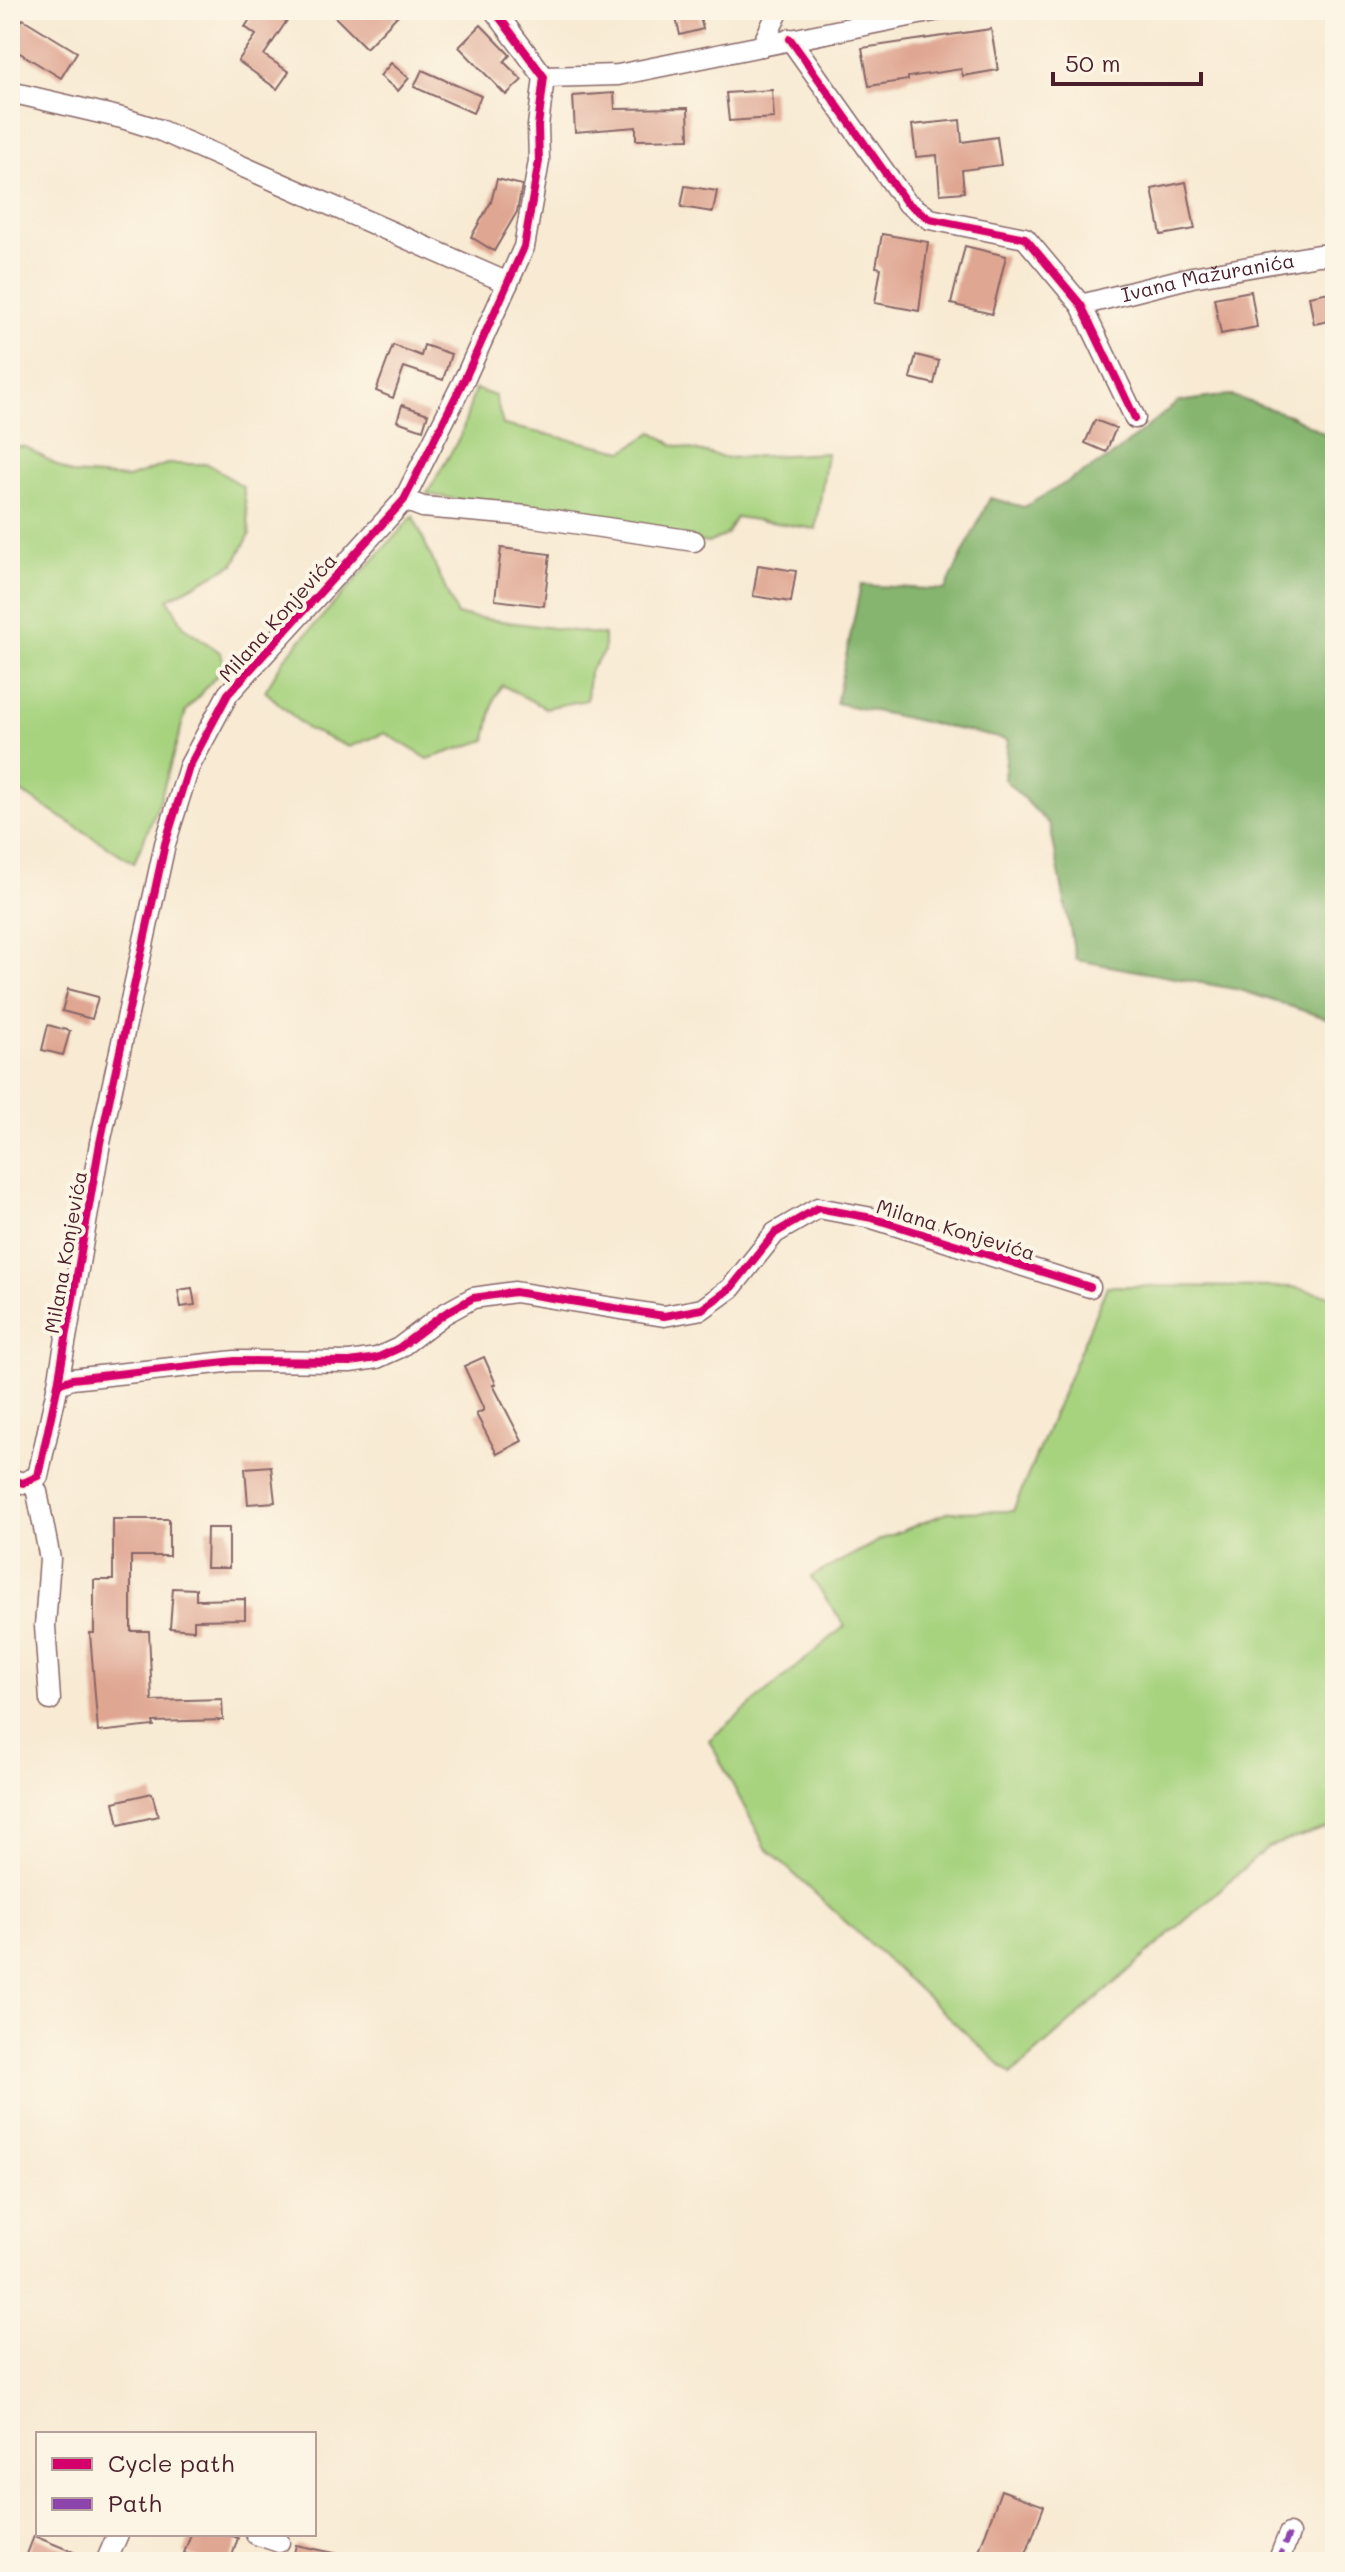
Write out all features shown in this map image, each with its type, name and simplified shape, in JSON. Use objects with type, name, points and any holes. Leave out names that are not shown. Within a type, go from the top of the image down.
[{"type":"street","points":[[494,10],[544,77],[618,75],[939,10]]},
{"type":"street","points":[[762,46],[779,10]]},
{"type":"street","points":[[790,39],[906,202],[930,219],[1025,238],[1081,305],[1135,418]]},
{"type":"street","name":"Milana Konjevića","points":[[31,1481],[38,1476],[58,1384],[100,1143],[165,844],[189,767],[228,694],[404,500],[466,376],[524,247],[539,161],[538,126],[544,77]]},
{"type":"street","points":[[10,92],[157,129],[508,283]]},
{"type":"street","name":"Ivana Mažuranića","points":[[1081,305],[1192,277],[1318,255],[1335,255]]},
{"type":"street","points":[[404,500],[423,507],[527,516],[694,541]]},
{"type":"street","name":"Milana Konjevića","points":[[58,1384],[72,1379],[235,1361],[350,1362],[377,1358],[399,1348],[444,1314],[473,1298],[515,1292],[664,1316],[702,1309],[731,1288],[775,1233],[818,1208],[872,1218],[1090,1287]]},
{"type":"street","points":[[10,1479],[23,1483],[31,1481],[37,1492],[50,1559],[45,1626],[50,1700]]},
{"type":"street","points":[[1278,2562],[1289,2534]]},
{"type":"street","points":[[106,2562],[117,2536]]},
{"type":"street","points":[[262,2536],[279,2542]]},
{"type":"green space","points":[[475,389],[495,396],[503,425],[624,451],[653,432],[674,445],[726,458],[827,453],[816,529],[736,517],[726,535],[708,543],[427,494],[461,435]]},
{"type":"green space","points":[[1229,395],[1289,415],[1335,439],[1335,1021],[1240,990],[1076,960],[1050,825],[1004,779],[1008,740],[836,703],[861,585],[945,590],[990,498],[1024,507],[1112,456],[1178,402]]},
{"type":"green space","points":[[10,446],[26,447],[72,474],[128,478],[167,464],[208,464],[243,487],[250,534],[234,564],[168,599],[184,627],[221,653],[224,667],[186,711],[159,803],[134,863],[10,785]]},
{"type":"green space","points":[[413,516],[457,615],[604,635],[604,651],[589,672],[587,700],[545,708],[502,685],[494,699],[486,740],[428,759],[385,733],[349,747],[307,729],[265,691],[284,659]]},
{"type":"green space","points":[[1107,1286],[1293,1287],[1335,1297],[1335,1825],[1268,1847],[1011,2075],[766,1848],[709,1740],[845,1626],[811,1577],[882,1539],[949,1512],[1013,1511]]},
{"type":"building","points":[[256,10],[294,10],[264,55],[289,72],[277,89],[238,61],[256,35],[245,27]]},
{"type":"building","points":[[328,10],[403,10],[366,48]]},
{"type":"building","points":[[674,10],[698,10],[703,29],[680,35]]},
{"type":"building","points":[[23,19],[77,52],[61,78],[10,47],[10,34]]},
{"type":"building","points":[[481,25],[510,55],[504,62],[522,80],[506,95],[459,47]]},
{"type":"building","points":[[991,29],[998,70],[963,76],[961,69],[869,86],[862,48]]},
{"type":"building","points":[[391,63],[409,78],[398,91],[380,76]]},
{"type":"building","points":[[422,70],[481,96],[473,113],[414,87]]},
{"type":"building","points":[[772,90],[774,118],[729,121],[726,93]]},
{"type":"building","points":[[614,93],[615,109],[688,108],[689,139],[636,140],[636,127],[575,132],[573,96]]},
{"type":"building","points":[[960,120],[962,142],[997,137],[1001,165],[962,170],[964,192],[940,194],[937,155],[916,157],[912,125]]},
{"type":"building","points":[[497,179],[522,185],[517,212],[494,251],[471,237],[491,202]]},
{"type":"building","points":[[1186,182],[1195,229],[1161,235],[1152,189]]},
{"type":"building","points":[[685,186],[717,191],[713,212],[681,207]]},
{"type":"building","points":[[882,234],[928,242],[919,311],[875,303],[881,268],[876,267]]},
{"type":"building","points":[[965,246],[1006,256],[992,314],[951,304]]},
{"type":"building","points":[[1251,291],[1257,327],[1221,334],[1214,298]]},
{"type":"building","points":[[1335,291],[1335,320],[1314,324],[1309,296]]},
{"type":"building","points":[[393,345],[421,356],[424,345],[451,354],[443,380],[404,367],[393,398],[376,391]]},
{"type":"building","points":[[916,355],[939,361],[934,384],[910,378]]},
{"type":"building","points":[[402,405],[428,414],[423,430],[397,421]]},
{"type":"building","points":[[1095,420],[1116,428],[1106,452],[1085,443]]},
{"type":"building","points":[[501,548],[550,554],[544,606],[495,600]]},
{"type":"building","points":[[758,565],[796,571],[791,602],[753,596]]},
{"type":"building","points":[[68,989],[98,997],[92,1019],[62,1011]]},
{"type":"building","points":[[48,1025],[70,1031],[63,1055],[42,1050]]},
{"type":"building","points":[[192,1288],[195,1305],[181,1307],[178,1290]]},
{"type":"building","points":[[484,1357],[496,1384],[493,1385],[522,1441],[497,1454],[476,1414],[484,1410],[464,1366]]},
{"type":"building","points":[[271,1466],[275,1502],[248,1504],[245,1468]]},
{"type":"building","points":[[113,1519],[169,1519],[169,1556],[131,1556],[131,1631],[149,1631],[152,1701],[222,1699],[223,1720],[153,1722],[154,1726],[98,1732],[90,1633],[94,1633],[94,1580],[113,1580]]},
{"type":"building","points":[[207,1528],[229,1528],[229,1568],[206,1568]]},
{"type":"building","points":[[173,1588],[196,1589],[196,1600],[245,1599],[245,1619],[194,1620],[194,1630],[170,1628]]},
{"type":"building","points":[[152,1793],[158,1816],[119,1825],[114,1802]]},
{"type":"building","points":[[1001,2490],[1044,2506],[1023,2562],[975,2562]]},
{"type":"building","points":[[34,2536],[93,2560],[93,2562],[24,2562]]},
{"type":"building","points":[[190,2536],[238,2538],[230,2562],[209,2562],[184,2553]]},
{"type":"building","points":[[296,2545],[344,2555],[343,2562],[292,2562]]},
{"type":"marked path","points":[[1278,2562],[1289,2534]]},
{"type":"cycle path","points":[[58,1384],[100,1143],[165,844],[189,767],[228,694],[404,500],[466,376],[524,247],[539,161],[538,126],[544,77],[494,10]]},
{"type":"cycle path","points":[[790,39],[906,202],[930,219],[1025,238],[1081,305],[1135,418]]},
{"type":"cycle path","points":[[10,1479],[23,1483],[38,1476],[58,1384],[72,1379],[235,1361],[350,1362],[377,1358],[399,1348],[444,1314],[473,1298],[515,1292],[664,1316],[702,1309],[731,1288],[775,1233],[818,1208],[872,1218],[1090,1287]]}]
